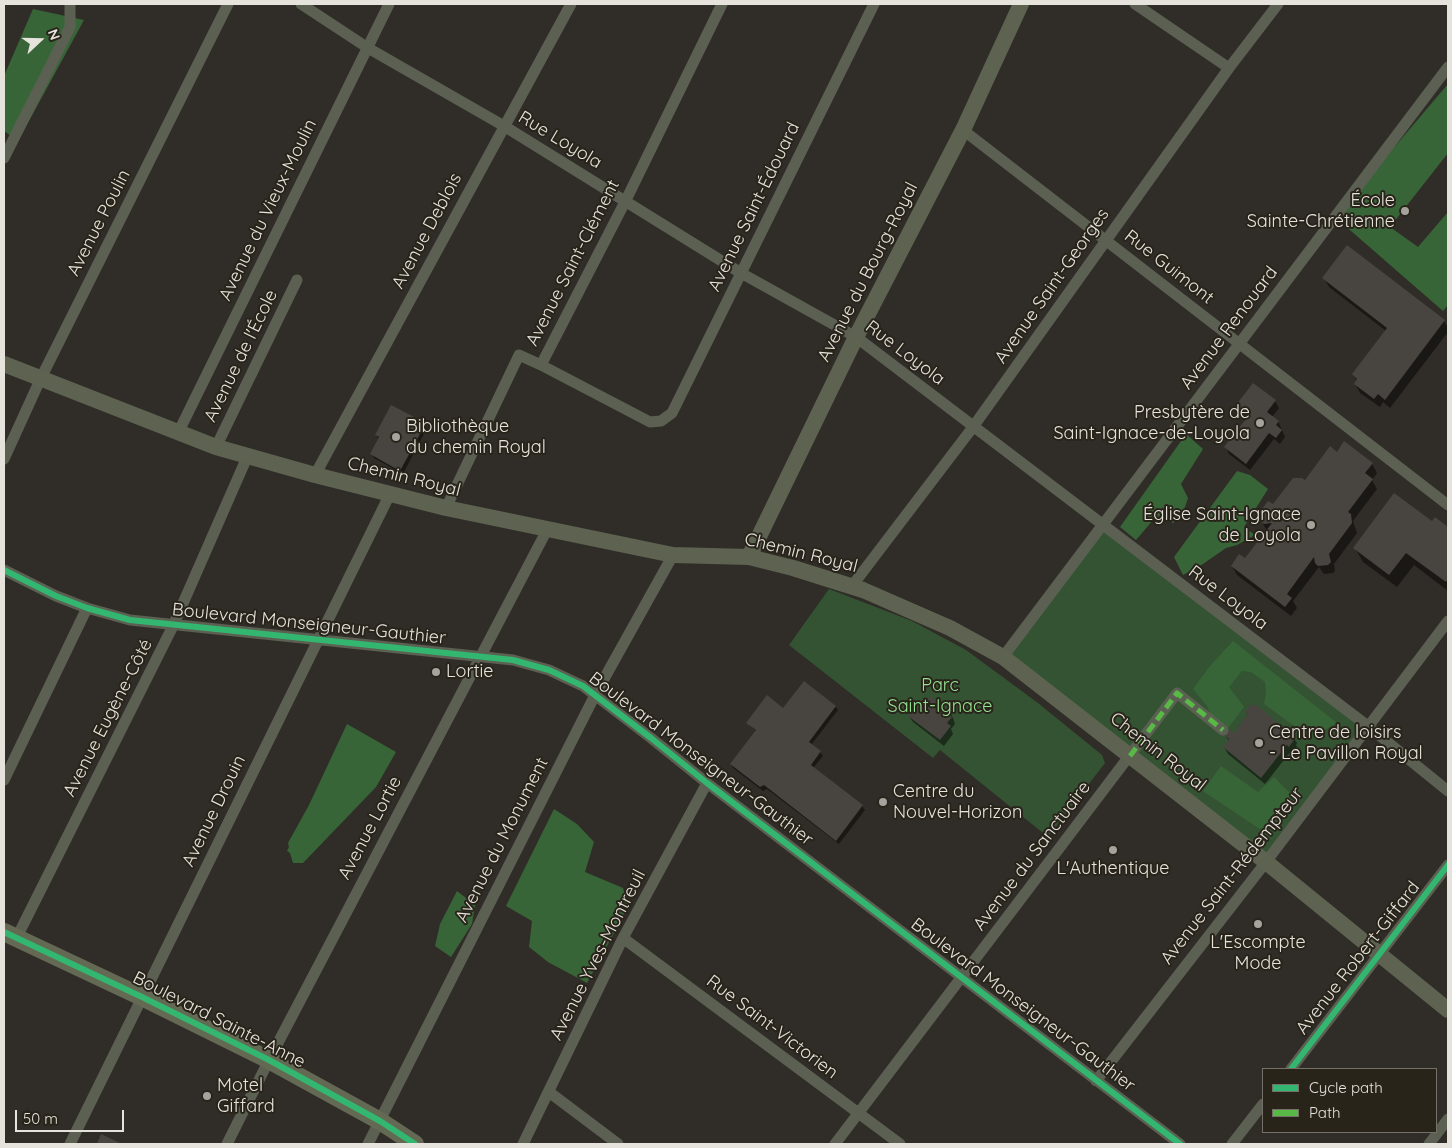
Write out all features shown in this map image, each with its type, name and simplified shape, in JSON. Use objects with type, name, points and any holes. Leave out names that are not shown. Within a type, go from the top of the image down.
[{"type":"main road","name":"Avenue du Bourg-Royal","points":[[749,557],[856,337],[963,130],[1021,4]]},
{"type":"main road","name":"Chemin Royal","points":[[4,364],[40,380],[179,431],[216,447],[315,475],[446,508],[673,555],[749,557],[852,586],[950,628],[1003,657],[1266,862],[1448,1010]]},
{"type":"main road","name":"Boulevard Sainte-Anne","points":[[10,936],[142,997],[269,1060],[380,1122],[415,1144]]},
{"type":"street","points":[[4,158],[70,27],[70,4]]},
{"type":"street","name":"Avenue Poulin","points":[[4,460],[40,380],[228,4]]},
{"type":"street","name":"Rue Loyola","points":[[301,4],[368,48],[504,126],[741,273],[856,337],[1369,727],[1448,791]]},
{"type":"street","name":"Avenue du Vieux-Moulin","points":[[179,431],[389,4]]},
{"type":"street","name":"Avenue Deblois","points":[[315,475],[571,4]]},
{"type":"street","name":"Avenue Saint-Clément","points":[[446,508],[519,355],[541,365],[626,200],[722,4]]},
{"type":"street","name":"Avenue Saint-Édouard","points":[[541,365],[650,422],[661,420],[672,412],[874,4]]},
{"type":"street","points":[[1135,4],[1229,68]]},
{"type":"street","name":"Avenue Saint-Georges","points":[[852,586],[973,426],[1229,68],[1278,4]]},
{"type":"street","name":"Avenue Renouard","points":[[1003,657],[1448,67]]},
{"type":"street","name":"Rue Guimont","points":[[963,130],[1448,505]]},
{"type":"street","name":"Avenue de l'École","points":[[216,447],[297,280]]},
{"type":"street","name":"Avenue Eugène-Côté","points":[[10,936],[173,626],[248,455]]},
{"type":"street","name":"Avenue Drouin","points":[[70,1144],[390,494]]},
{"type":"street","name":"Avenue Lortie","points":[[227,1144],[269,1060],[547,530]]},
{"type":"street","name":"Avenue du Monument","points":[[368,1144],[595,695],[673,555]]},
{"type":"street","name":"Boulevard Monseigneur-Gauthier","points":[[4,570],[56,596],[87,608],[130,620],[173,626],[513,660],[549,670],[583,686],[1180,1144]]},
{"type":"street","points":[[4,780],[87,608]]},
{"type":"street","name":"Avenue Saint-Rédempteur","points":[[1096,1081],[1266,862],[1448,621]]},
{"type":"street","name":"Avenue du Sanctuaire","points":[[834,1144],[1177,693],[1223,730]]},
{"type":"street","name":"Avenue Yves-Montreuil","points":[[523,1144],[623,938],[707,783]]},
{"type":"street","name":"Avenue Robert-Giffard","points":[[1291,1068],[1448,865]]},
{"type":"street","name":"Rue Saint-Victorien","points":[[623,938],[900,1144]]},
{"type":"street","points":[[549,1092],[618,1144]]},
{"type":"street","points":[[1232,1144],[1262,1105]]},
{"type":"street","points":[[1429,1144],[1448,1119]]},
{"type":"green space","points":[[33,9],[84,20],[18,141],[4,131],[4,76]]},
{"type":"green space","points":[[1448,84],[1448,153],[1390,227],[1418,247],[1448,212],[1448,305],[1443,311],[1335,217]]},
{"type":"green space","points":[[1186,434],[1203,449],[1181,484],[1188,498],[1183,513],[1173,523],[1161,515],[1153,520],[1136,540],[1120,527]]},
{"type":"green space","points":[[1237,471],[1250,475],[1268,489],[1244,527],[1255,535],[1237,545],[1226,548],[1183,575],[1174,557]]},
{"type":"green space","points":[[1103,525],[1369,727],[1266,862],[1003,657]]},
{"type":"green space","name":"Parc Saint-Ignace","points":[[829,589],[912,621],[966,650],[1038,703],[1102,755],[1105,763],[1048,837],[940,750],[933,758],[789,645]]},
{"type":"green space","points":[[1233,641],[1337,723],[1323,731],[1312,728],[1297,728],[1264,704],[1265,682],[1251,672],[1242,671],[1229,687],[1244,707],[1228,728],[1213,719],[1207,706],[1193,689],[1210,666]]},
{"type":"green space","points":[[347,724],[396,752],[376,787],[303,863],[293,863],[290,853],[287,851],[288,843],[309,805]]},
{"type":"green space","points":[[1221,766],[1258,792],[1274,777],[1291,794],[1264,832],[1203,791]]},
{"type":"green space","points":[[554,809],[577,824],[594,842],[585,872],[623,888],[628,907],[587,983],[548,962],[529,947],[532,921],[506,906]]},
{"type":"green space","points":[[457,891],[475,905],[472,924],[451,957],[435,946],[440,924]]},
{"type":"building","points":[[1347,245],[1445,320],[1385,400],[1378,394],[1374,399],[1354,384],[1357,379],[1352,374],[1387,328],[1322,278]]},
{"type":"building","name":"Presbytère de Saint-Ignace-de-Loyola","points":[[1253,383],[1276,400],[1267,412],[1279,421],[1276,425],[1282,430],[1276,438],[1269,433],[1246,464],[1224,447],[1246,419],[1233,409]]},
{"type":"building","points":[[391,405],[426,423],[400,471],[370,454],[379,437],[375,435]]},
{"type":"building","name":"Église Saint-Ignace de Loyola","points":[[1344,441],[1373,463],[1365,473],[1373,479],[1348,512],[1351,514],[1352,523],[1329,554],[1331,562],[1328,565],[1318,566],[1315,563],[1314,557],[1287,594],[1292,598],[1285,607],[1231,566],[1239,554],[1245,558],[1272,523],[1264,524],[1261,522],[1259,513],[1268,501],[1273,504],[1293,478],[1305,480],[1330,446],[1337,452]]},
{"type":"building","points":[[1394,493],[1432,521],[1435,517],[1448,527],[1448,579],[1446,582],[1406,553],[1389,575],[1353,548]]},
{"type":"building","name":"Centre du Nouvel-Horizon","points":[[804,681],[836,706],[809,742],[821,751],[811,765],[863,805],[836,841],[764,785],[760,787],[730,764],[756,730],[746,723],[767,695],[783,708]]},
{"type":"building","points":[[930,696],[950,711],[948,714],[952,717],[947,723],[951,726],[940,740],[908,716],[918,702],[923,706]]},
{"type":"building","name":"Centre de loisirs - Le Pavillon Royal","points":[[1251,704],[1254,706],[1255,704],[1294,736],[1292,739],[1294,740],[1289,747],[1287,745],[1261,778],[1223,747],[1229,739],[1224,735],[1229,729],[1234,733],[1248,714],[1245,712]]},
{"type":"building","points":[[101,1134],[122,1144],[97,1144]]},
{"type":"marked path","points":[[1130,756],[1177,693],[1223,730]]},
{"type":"cycle path","points":[[4,570],[56,596],[87,608],[130,620],[513,660],[549,670],[583,686],[1180,1144]]},
{"type":"cycle path","points":[[1292,1068],[1448,865]]},
{"type":"cycle path","points":[[4,932],[269,1060],[380,1121],[415,1144]]},
{"type":"place","name":"École Sainte-Chrétienne","points":[[1405,211]]},
{"type":"place","name":"Presbytère de Saint-Ignace-de-Loyola","points":[[1260,423]]},
{"type":"place","name":"Bibliothèque du chemin Royal","points":[[396,437]]},
{"type":"place","name":"Église Saint-Ignace de Loyola","points":[[1311,525]]},
{"type":"place","name":"Lortie","points":[[436,672]]},
{"type":"place","name":"Centre de loisirs - Le Pavillon Royal","points":[[1259,743]]},
{"type":"place","name":"Centre du Nouvel-Horizon","points":[[883,802]]},
{"type":"place","name":"L'Authentique","points":[[1113,850]]},
{"type":"place","name":"L'Escompte Mode","points":[[1258,924]]},
{"type":"place","name":"Motel Giffard","points":[[207,1096]]}]
